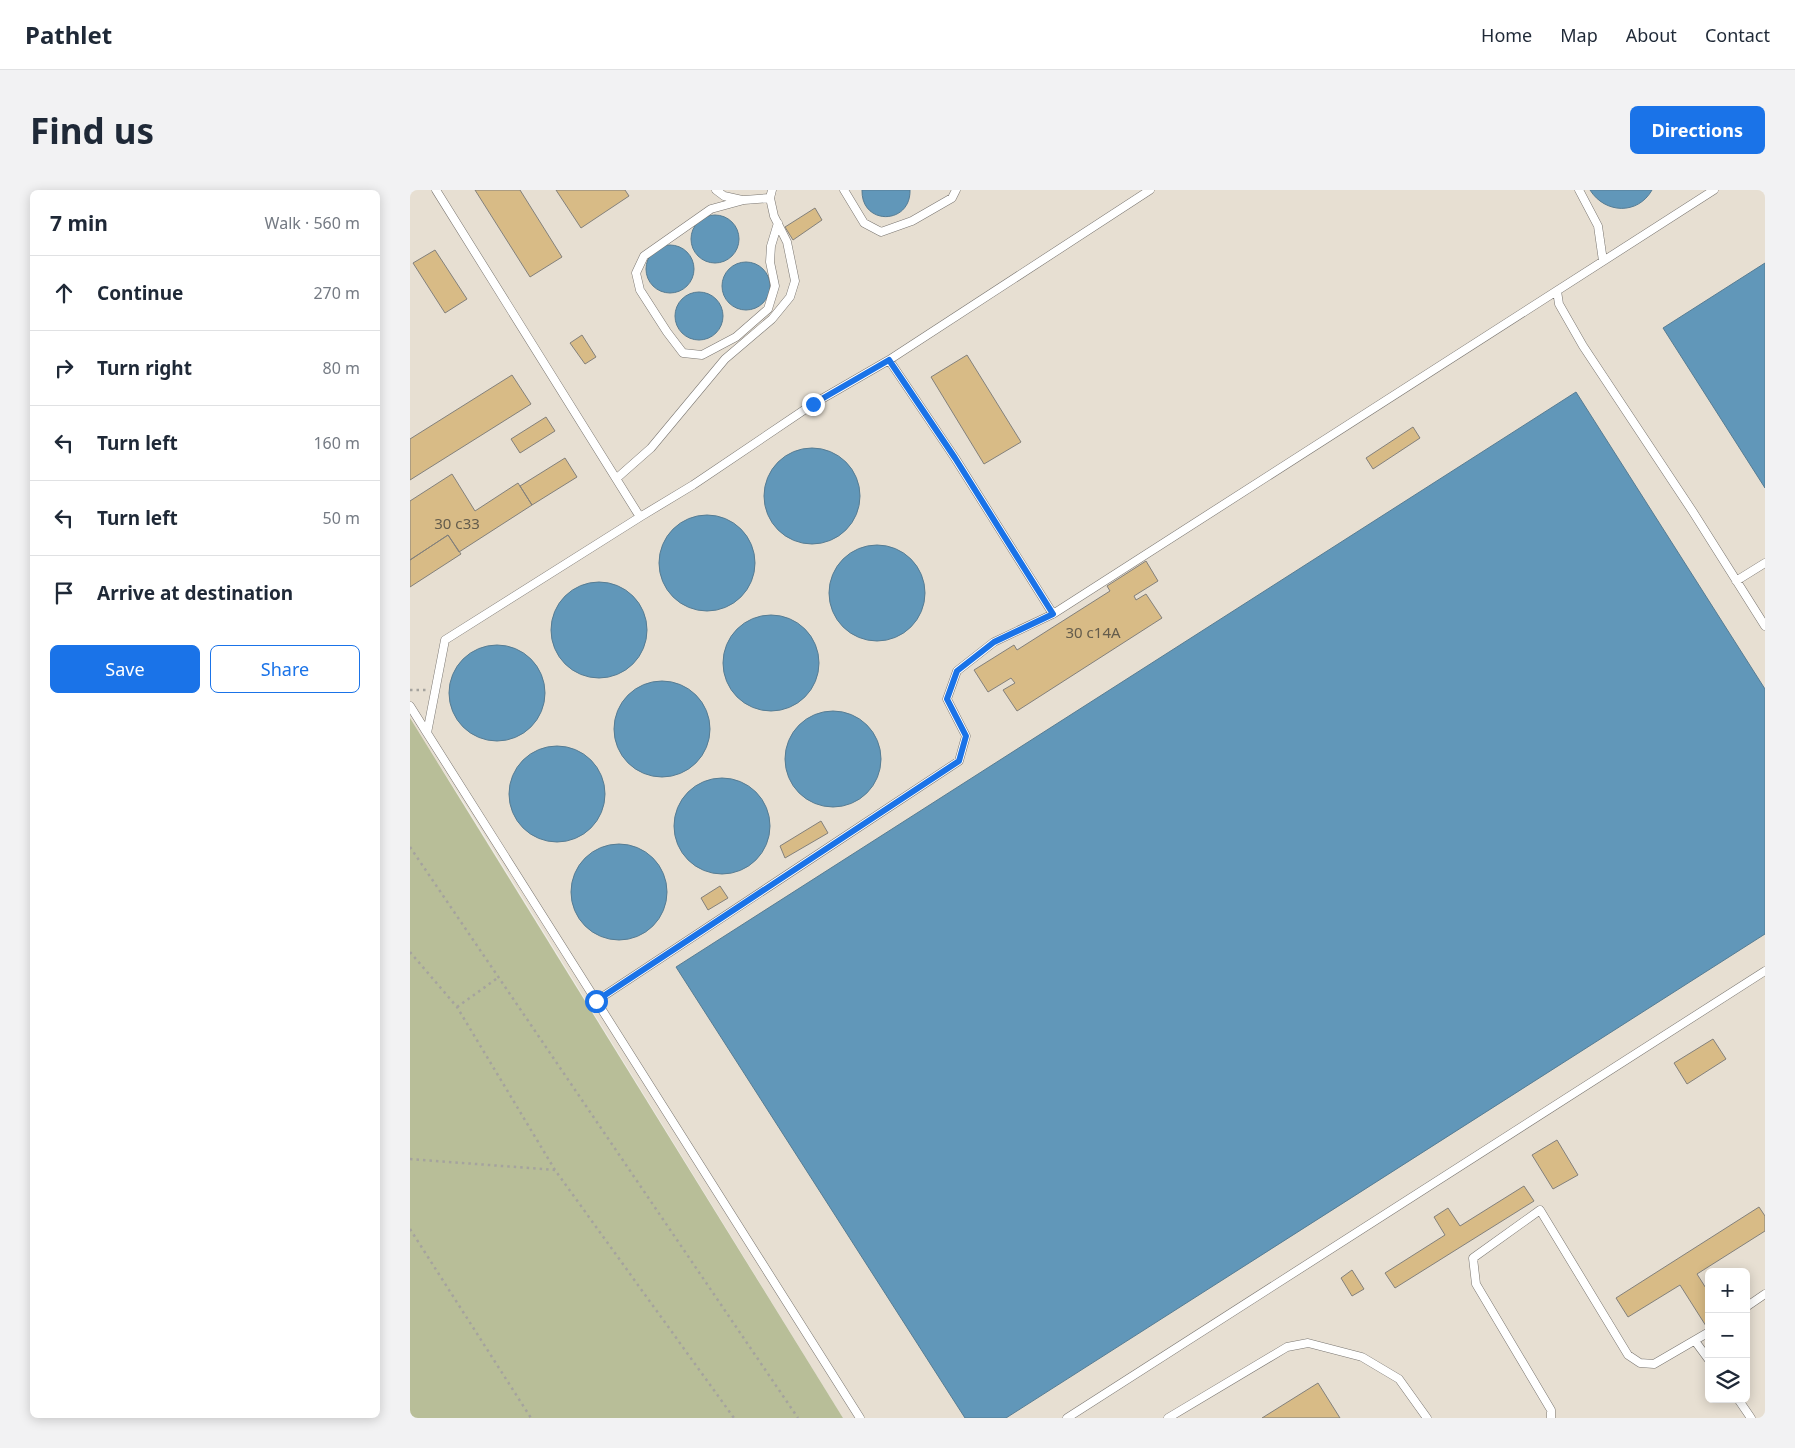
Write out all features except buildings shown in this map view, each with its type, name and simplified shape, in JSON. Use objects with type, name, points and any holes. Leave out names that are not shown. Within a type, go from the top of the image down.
[{"type":"lane","points":[[436,190],[640,517]]},
{"type":"lane","points":[[716,190],[724,196],[744,200]]},
{"type":"lane","points":[[844,190],[864,223],[881,232],[912,221],[952,198],[956,190]]},
{"type":"lane","points":[[427,733],[445,640],[693,484],[813,404],[889,360],[1150,190]]},
{"type":"lane","points":[[1579,190],[1598,226],[1603,261]]},
{"type":"lane","points":[[596,1001],[959,761],[966,736],[947,699],[957,671],[994,642],[1053,614],[1714,190]]},
{"type":"lane","points":[[617,478],[651,448],[725,359],[772,318],[790,296],[795,281],[787,242],[778,223],[771,194],[711,209],[644,256],[636,273],[640,290],[683,353],[702,356],[736,337],[768,309],[775,286],[770,262],[770,246],[778,223]]},
{"type":"lane","points":[[1557,291],[1559,304],[1583,346],[1693,512],[1765,626]]},
{"type":"lane","points":[[889,360],[955,458],[1053,614]]},
{"type":"lane","points":[[1736,581],[1765,563]]},
{"type":"lane","points":[[410,706],[860,1418]]},
{"type":"lane","points":[[1067,1418],[1765,971]]},
{"type":"lane","points":[[1550,1418],[1551,1410],[1476,1284],[1473,1258],[1540,1210],[1628,1355],[1640,1363],[1654,1364],[1705,1335]]},
{"type":"lane","points":[[1750,1303],[1765,1294]]},
{"type":"lane","points":[[1695,1341],[1708,1358]]},
{"type":"lane","points":[[1168,1418],[1287,1347],[1308,1343],[1362,1357],[1399,1379],[1427,1418]]},
{"type":"lane","points":[[1741,1403],[1751,1418]]},
{"type":"path","points":[[410,690],[435,690]]},
{"type":"path","points":[[410,847],[798,1418]]},
{"type":"path","points":[[410,952],[457,1006],[555,1170],[734,1418]]},
{"type":"path","points":[[457,1006],[499,977]]},
{"type":"path","points":[[410,1160],[555,1170]]},
{"type":"path","points":[[410,1229],[531,1418]]},
{"type":"shaded area","points":[[410,190],[1765,190],[1765,1418],[843,1418],[470,812],[410,720]]},
{"type":"green space","points":[[410,718],[843,1418],[410,1418]]},
{"type":"water","points":[[862,190],[910,190],[908,202],[903,210],[895,215],[886,217],[877,215],[869,210],[864,202]]},
{"type":"water","points":[[1590,190],[1652,190],[1639,204],[1621,208],[1604,204]]},
{"type":"water","points":[[710,215],[720,215],[732,222],[739,234],[739,244],[732,256],[720,263],[710,263],[702,259],[695,252],[691,244],[691,234],[695,226],[702,219]]},
{"type":"water","points":[[670,245],[679,247],[687,252],[692,260],[694,269],[692,278],[687,286],[679,291],[670,293],[661,291],[653,286],[648,278],[646,269],[648,260],[653,252],[661,247]]},
{"type":"water","points":[[741,262],[751,262],[763,269],[770,281],[770,291],[763,303],[751,310],[741,310],[733,306],[726,299],[722,291],[722,281],[726,273],[733,266]]},
{"type":"water","points":[[1765,263],[1765,488],[1663,328]]},
{"type":"water","points":[[694,292],[704,292],[716,299],[723,311],[723,321],[716,333],[704,340],[694,340],[686,336],[679,329],[675,321],[675,311],[679,303],[686,296]]},
{"type":"water","points":[[1576,392],[1765,689],[1765,934],[1006,1418],[965,1418],[676,967]]},
{"type":"water","points":[[812,448],[830,452],[846,462],[856,478],[860,496],[856,514],[846,530],[830,540],[812,544],[794,540],[778,530],[768,514],[764,496],[768,478],[778,462],[794,452]]},
{"type":"water","points":[[707,515],[725,519],[741,529],[751,545],[755,563],[751,581],[741,597],[725,607],[707,611],[689,607],[673,597],[663,581],[659,563],[663,545],[673,529],[689,519]]},
{"type":"water","points":[[877,545],[895,549],[911,559],[921,575],[925,593],[921,611],[911,627],[895,637],[877,641],[859,637],[843,627],[833,611],[829,593],[833,575],[843,559],[859,549]]},
{"type":"water","points":[[599,582],[617,586],[633,596],[643,612],[647,630],[643,648],[633,664],[617,674],[599,678],[581,674],[565,664],[555,648],[551,630],[555,612],[565,596],[581,586]]},
{"type":"water","points":[[771,615],[789,619],[805,629],[815,645],[819,663],[815,681],[805,697],[789,707],[771,711],[753,707],[737,697],[727,681],[723,663],[727,645],[737,629],[753,619]]},
{"type":"water","points":[[497,645],[515,649],[531,659],[541,675],[545,693],[541,711],[531,727],[515,737],[497,741],[479,737],[463,727],[453,711],[449,693],[453,675],[463,659],[479,649]]},
{"type":"water","points":[[662,681],[680,685],[696,695],[706,711],[710,729],[706,747],[696,763],[680,773],[662,777],[644,773],[628,763],[618,747],[614,729],[618,711],[628,695],[644,685]]},
{"type":"water","points":[[833,711],[851,715],[867,725],[877,741],[881,759],[877,777],[867,793],[851,803],[833,807],[815,803],[799,793],[789,777],[785,759],[789,741],[799,725],[815,715]]},
{"type":"water","points":[[557,746],[575,750],[591,760],[601,776],[605,794],[601,812],[591,828],[575,838],[557,842],[539,838],[523,828],[513,812],[509,794],[513,776],[523,760],[539,750]]},
{"type":"water","points":[[722,778],[740,782],[756,792],[766,808],[770,826],[766,844],[756,860],[740,870],[722,874],[704,870],[688,860],[678,844],[674,826],[678,808],[688,792],[704,782]]},
{"type":"water","points":[[619,844],[637,848],[653,858],[663,874],[667,892],[663,910],[653,926],[637,936],[619,940],[601,936],[585,926],[575,910],[571,892],[575,874],[585,858],[601,848]]},
{"type":"route","points":[[596,1001],[959,761],[966,736],[947,699],[957,671],[994,642],[1053,614],[955,458],[889,360],[813,404]]}]
